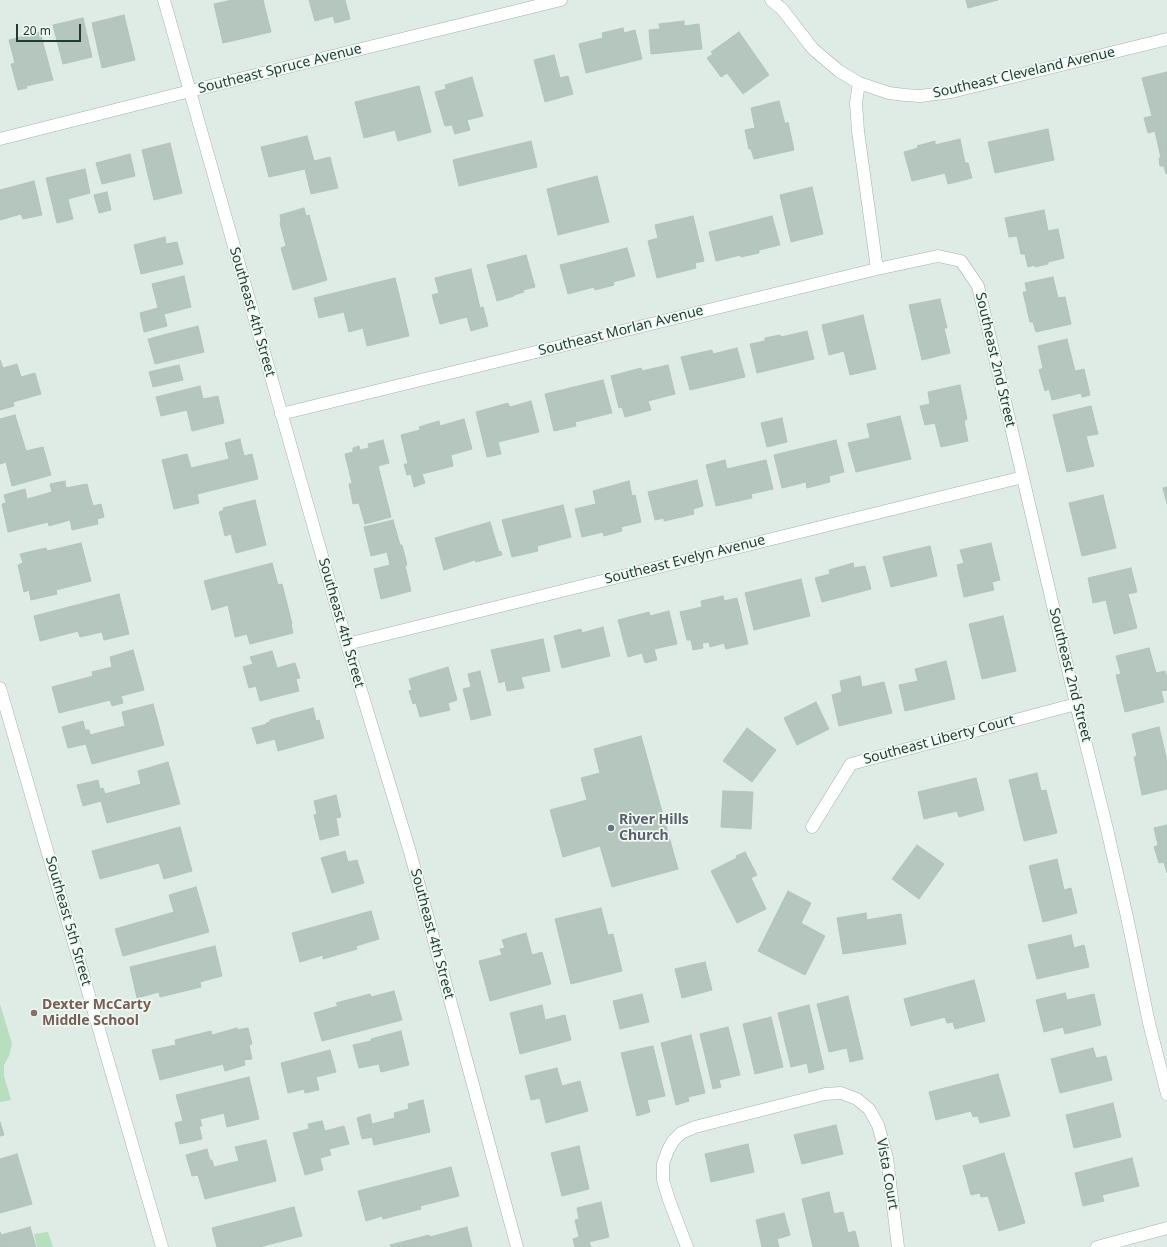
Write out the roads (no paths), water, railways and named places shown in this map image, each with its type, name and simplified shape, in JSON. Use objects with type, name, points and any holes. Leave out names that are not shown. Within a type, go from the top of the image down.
[{"type":"street","name":"Southeast 4th Street","points":[[164,0],[347,644],[410,852],[518,1247]]},
{"type":"street","name":"Southeast Spruce Avenue","points":[[0,140],[190,91],[561,0]]},
{"type":"street","name":"Southeast Cleveland Avenue","points":[[771,0],[782,10],[813,49],[839,71],[859,83],[889,93],[905,95],[920,96],[937,94],[977,86],[1167,39]]},
{"type":"street","points":[[859,83],[856,103],[858,131],[877,269]]},
{"type":"street","name":"Southeast Morlan Avenue","points":[[281,414],[877,269],[938,256],[961,261]]},
{"type":"street","name":"Southeast 2nd Street","points":[[961,261],[978,286],[1076,704],[1109,836],[1149,1023],[1167,1094]]},
{"type":"street","name":"Southeast Evelyn Avenue","points":[[347,644],[1023,477]]},
{"type":"street","name":"Southeast 5th Street","points":[[0,688],[162,1247]]},
{"type":"street","name":"Southeast Liberty Court","points":[[812,827],[851,764],[1076,704]]},
{"type":"street","name":"Vista Court","points":[[687,1247],[663,1180],[663,1164],[673,1141],[681,1133],[695,1127],[825,1094],[841,1093],[857,1099],[870,1109],[878,1125],[887,1158],[898,1247]]},
{"type":"street","points":[[1097,1247],[1167,1228]]},
{"type":"place","name":"River Hills Church","points":[[611,828]]},
{"type":"place","name":"Dexter McCarty Middle School","points":[[34,1013]]}]
